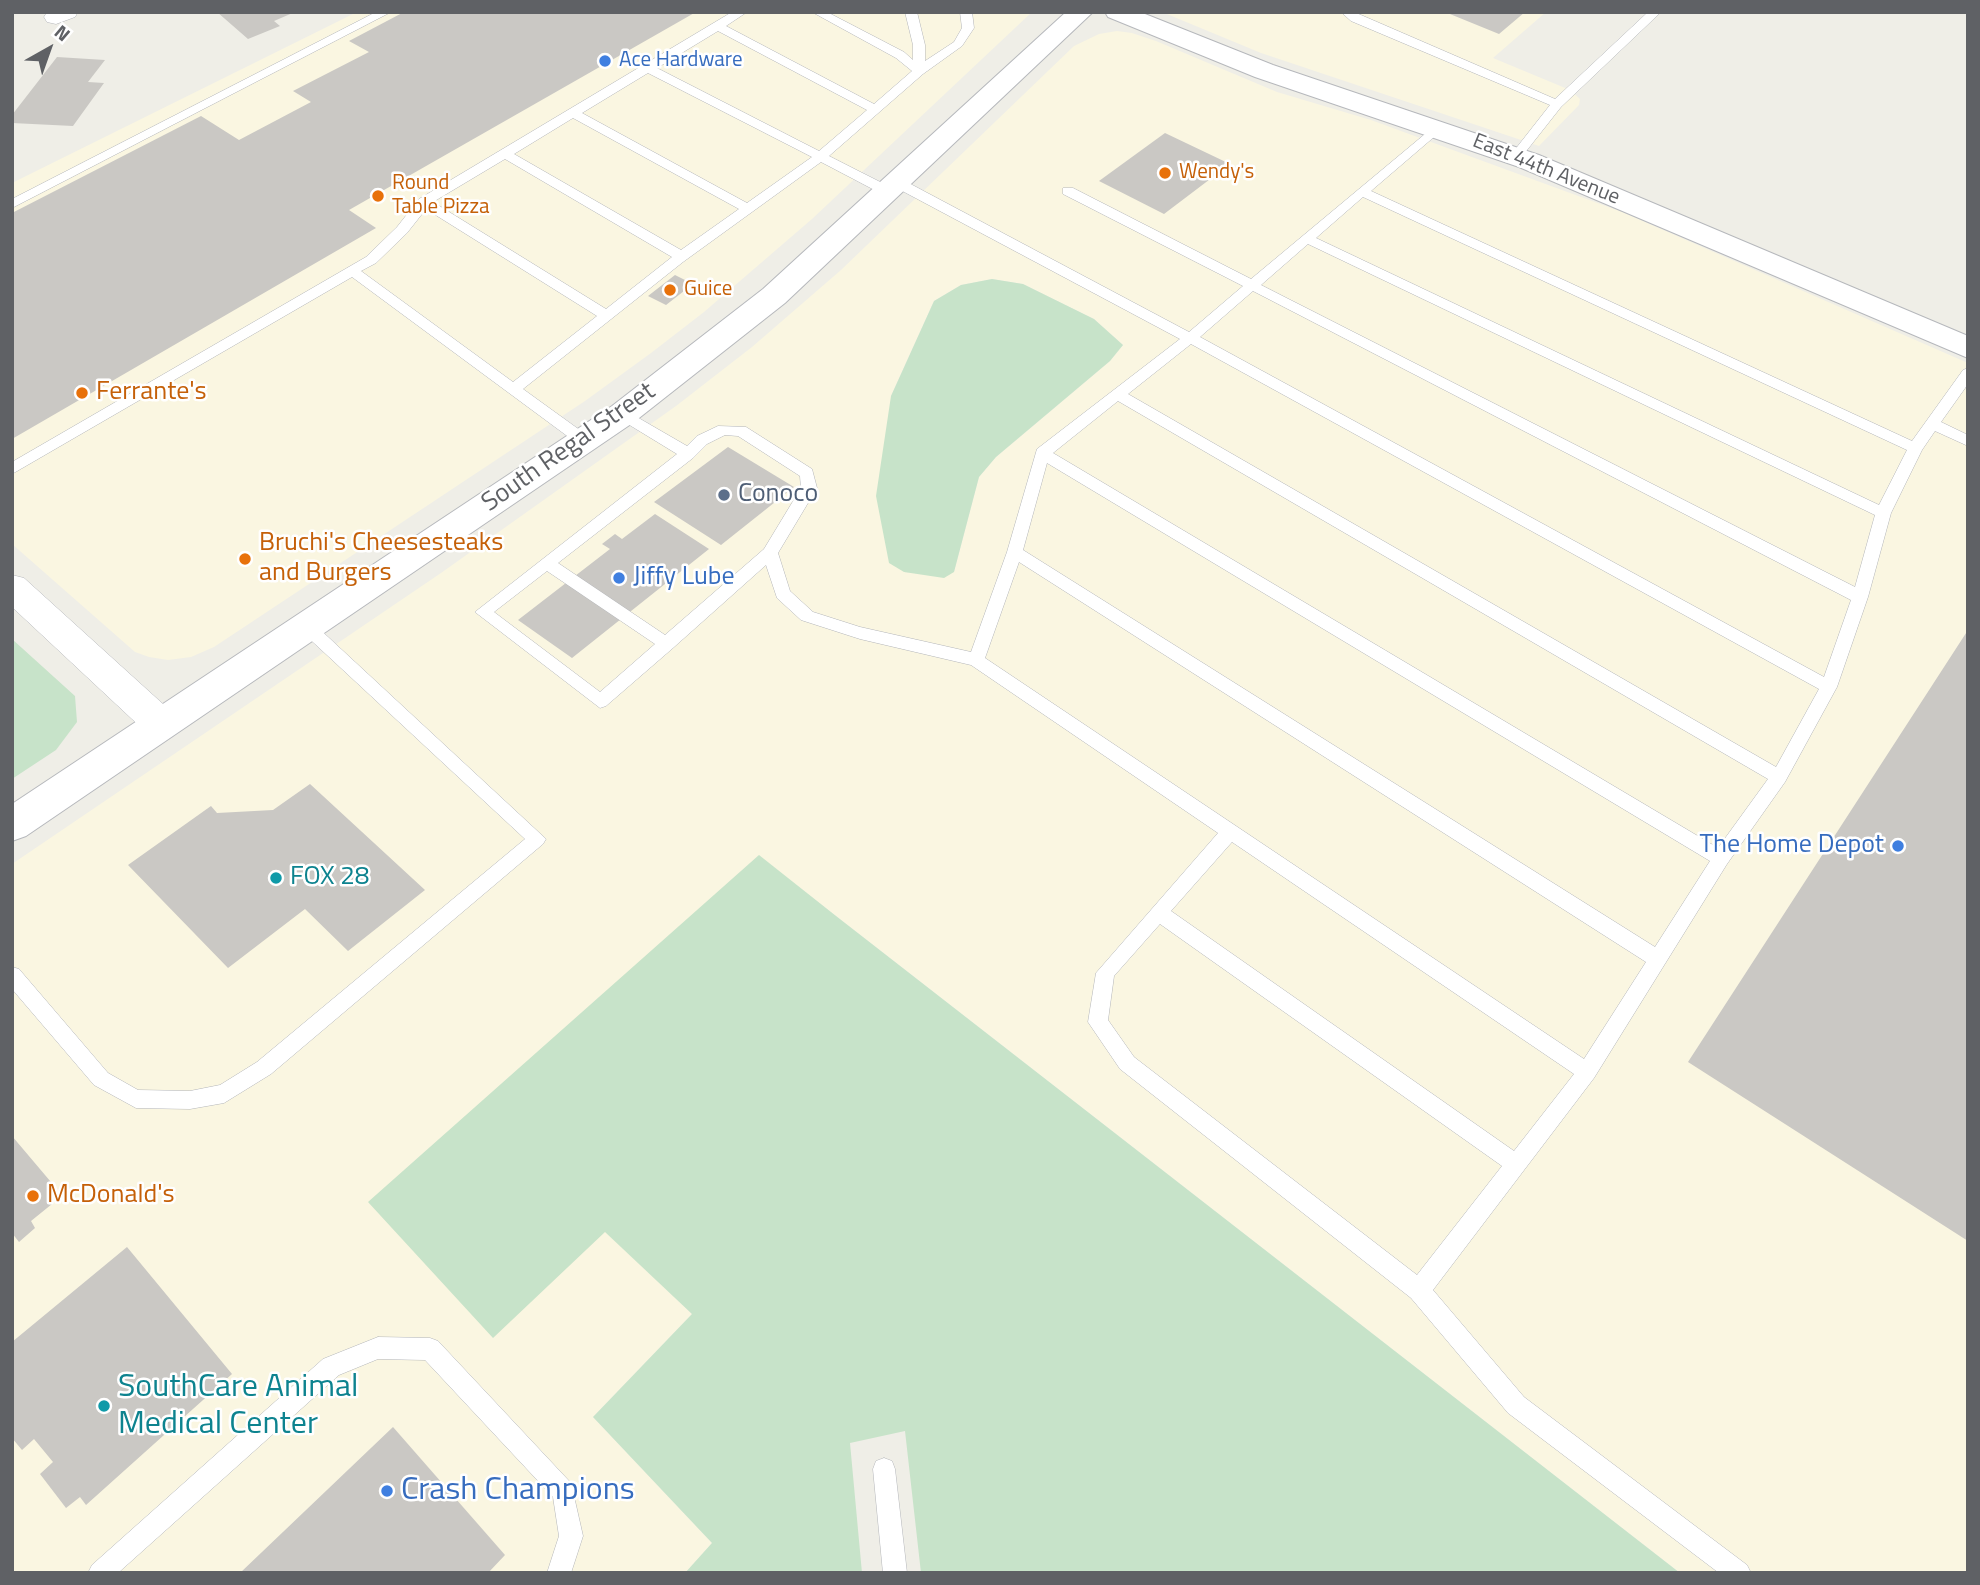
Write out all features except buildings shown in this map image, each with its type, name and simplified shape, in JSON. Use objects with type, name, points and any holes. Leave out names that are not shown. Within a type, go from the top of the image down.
[{"type":"main road","name":"South Regal Street","points":[[12,825],[623,414],[774,296],[1081,12]]},
{"type":"main road","name":"East 44th Avenue","points":[[1117,12],[1264,71],[1516,156],[1968,348]]},
{"type":"street","points":[[12,587],[162,724]]},
{"type":"lane","points":[[12,204],[385,12]]},
{"type":"lane","points":[[12,469],[372,260],[402,230],[424,202],[741,12]]},
{"type":"lane","points":[[818,12],[900,55],[919,71]]},
{"type":"lane","points":[[911,12],[919,44],[919,71]]},
{"type":"lane","points":[[513,389],[681,257],[820,157],[919,71],[958,44],[968,28],[966,12]]},
{"type":"lane","points":[[1516,156],[1557,104],[1655,12]]},
{"type":"lane","points":[[1345,13],[1557,104]]},
{"type":"lane","points":[[718,26],[875,109]]},
{"type":"lane","points":[[648,68],[820,157],[893,188],[1191,338],[1829,687]]},
{"type":"lane","points":[[573,113],[748,209]]},
{"type":"lane","points":[[976,660],[1015,552],[1042,453],[1253,287],[1437,128]]},
{"type":"lane","points":[[505,154],[681,257]]},
{"type":"lane","points":[[1068,191],[1860,597]]},
{"type":"lane","points":[[1362,192],[1915,448]]},
{"type":"lane","points":[[424,202],[605,315]]},
{"type":"lane","points":[[1308,239],[1883,513]]},
{"type":"lane","points":[[352,271],[583,440]]},
{"type":"lane","points":[[1419,1290],[1587,1072],[1721,859],[1779,777],[1829,687],[1860,597],[1883,513],[1915,448],[1968,373]]},
{"type":"lane","points":[[1119,395],[1779,777]]},
{"type":"lane","points":[[623,414],[688,454]]},
{"type":"lane","points":[[1932,424],[1968,441]]},
{"type":"lane","points":[[723,430],[741,431],[807,474],[809,488],[770,553],[600,701],[483,612],[688,454],[702,440],[723,430]]},
{"type":"lane","points":[[1042,453],[1721,859]]},
{"type":"lane","points":[[1015,552],[1659,960]]},
{"type":"lane","points":[[770,553],[783,594],[807,616],[860,633],[976,660],[1587,1072]]},
{"type":"lane","points":[[546,563],[667,643]]},
{"type":"lane","points":[[12,975],[101,1079],[136,1099],[190,1100],[225,1094],[264,1068],[537,839],[306,627]]},
{"type":"lane","points":[[1230,832],[1105,973],[1098,1021],[1127,1063],[1419,1290],[1516,1405],[1739,1573]]},
{"type":"lane","points":[[1158,913],[1516,1164]]},
{"type":"lane","points":[[100,1573],[331,1367],[378,1348],[430,1349],[562,1491],[571,1536],[559,1573]]},
{"type":"lane","points":[[884,1469],[895,1573]]},
{"type":"shaded area","points":[[357,12],[1032,12],[812,219],[704,312],[651,353],[585,401],[214,647],[191,657],[168,660],[149,657],[135,652],[12,544],[12,183]]},
{"type":"shaded area","points":[[1162,12],[1546,12],[1493,58],[1570,90],[1580,99],[1579,105],[1539,146],[1261,53]]},
{"type":"shaded area","points":[[1117,31],[1156,41],[1277,92],[1371,120],[1622,212],[1968,363],[1968,1573],[1680,1573],[759,856],[605,1231],[692,1314],[593,1417],[712,1543],[685,1573],[12,1573],[12,864],[441,573],[676,406],[752,347],[841,270],[1074,46],[1099,34]],"holes":[[[992,279],[1023,284],[1094,319],[1123,345],[1110,361],[996,457],[979,477],[954,572],[904,572],[891,396],[934,301],[961,285]]]},
{"type":"green space","points":[[992,279],[1023,284],[1094,319],[1123,345],[1110,361],[996,457],[979,477],[954,572],[944,578],[904,572],[889,563],[876,496],[891,396],[934,301],[961,285]]},
{"type":"green space","points":[[12,639],[75,696],[77,722],[56,750],[12,779]]},
{"type":"green space","points":[[759,855],[1680,1573],[921,1573],[905,1431],[850,1443],[862,1573],[685,1573],[712,1543],[593,1417],[692,1314],[605,1232],[493,1338],[368,1202]]},
{"type":"place","name":"Ace Hardware","points":[[605,61]]},
{"type":"place","name":"Wendy's","points":[[1165,173]]},
{"type":"place","name":"Round Table Pizza","points":[[378,196]]},
{"type":"place","name":"Guice","points":[[670,290]]},
{"type":"place","name":"Ferrante's","points":[[82,393]]},
{"type":"place","name":"Conoco","points":[[724,495]]},
{"type":"place","name":"Bruchi's Cheesesteaks and Burgers","points":[[245,559]]},
{"type":"place","name":"Jiffy Lube","points":[[619,578]]},
{"type":"place","name":"The Home Depot","points":[[1898,846]]},
{"type":"place","name":"FOX 28","points":[[276,878]]},
{"type":"place","name":"McDonald's","points":[[33,1196]]},
{"type":"place","name":"SouthCare Animal Medical Center","points":[[104,1406]]},
{"type":"place","name":"Crash Champions","points":[[387,1491]]}]
